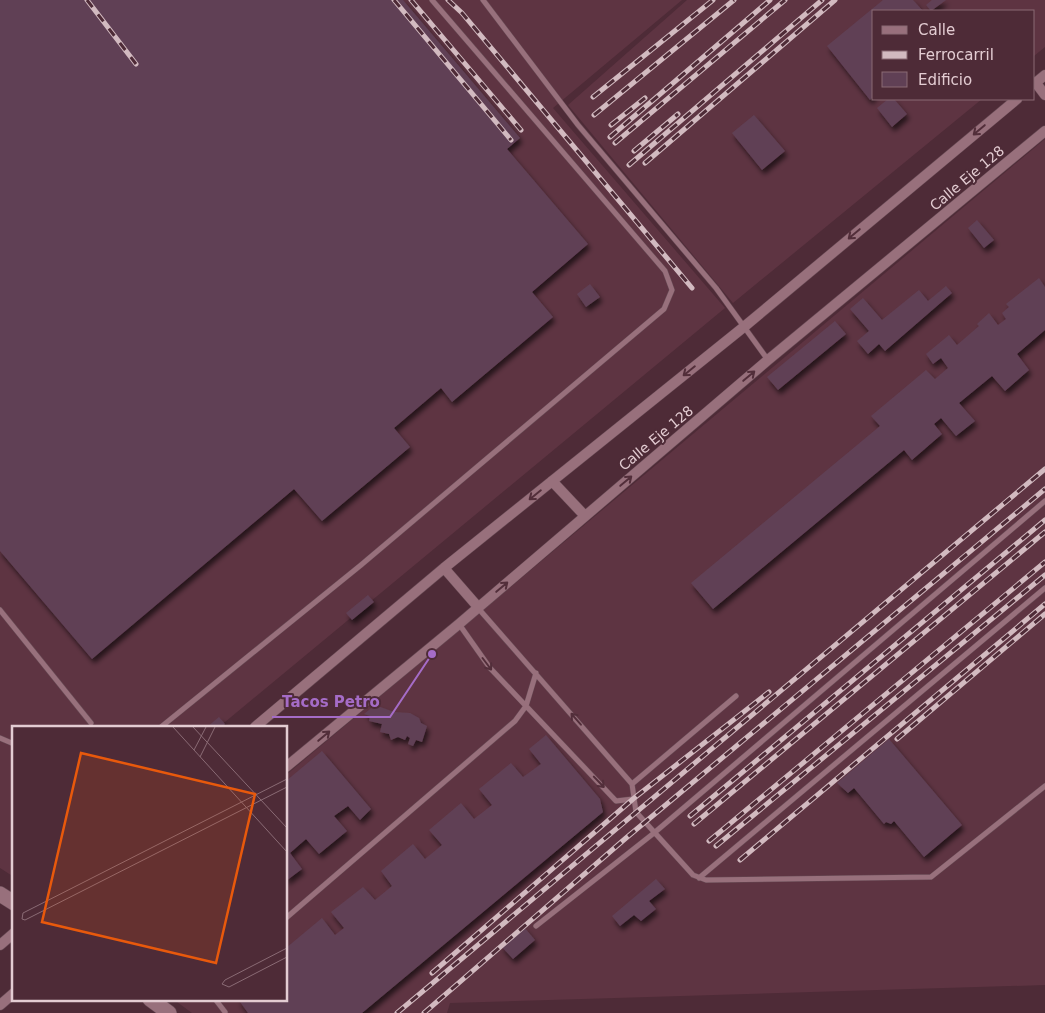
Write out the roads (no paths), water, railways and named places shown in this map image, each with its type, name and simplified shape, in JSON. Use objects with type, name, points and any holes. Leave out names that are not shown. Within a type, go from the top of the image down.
[{"type":"street","points":[[1045,75],[1035,84],[1045,95]]},
{"type":"street","name":"Calle Eje 128","points":[[256,726],[444,568],[745,326],[1015,100]]},
{"type":"street","name":"Calle Eje 128","points":[[288,765],[459,624],[768,360],[1045,131]]},
{"type":"street","points":[[552,481],[586,516]]},
{"type":"street","points":[[444,568],[478,607]]},
{"type":"street","points":[[0,894],[12,902]]},
{"type":"street","points":[[0,945],[12,935]]},
{"type":"street","points":[[0,1005],[12,995]]},
{"type":"street","points":[[151,1000],[169,1013]]},
{"type":"lane","points":[[162,726],[361,565],[664,309],[672,290],[664,271],[432,0]]},
{"type":"lane","points":[[483,0],[578,125],[716,288],[768,360]]},
{"type":"lane","points":[[536,926],[654,834],[1045,501]]},
{"type":"lane","points":[[699,878],[1045,588]]},
{"type":"lane","points":[[478,607],[632,784],[636,812],[693,875],[699,878],[706,880],[931,877],[1045,786]]},
{"type":"lane","points":[[0,610],[91,723]]},
{"type":"lane","points":[[459,624],[490,668],[616,801],[633,799]]},
{"type":"lane","points":[[288,916],[515,721],[526,706],[536,673]]},
{"type":"lane","points":[[632,784],[736,696]]},
{"type":"lane","points":[[0,738],[12,743]]},
{"type":"lane","points":[[216,1000],[225,1012]]},
{"type":"railway","points":[[87,0],[136,64]]},
{"type":"railway","points":[[394,0],[511,140]]},
{"type":"railway","points":[[411,0],[521,130]]},
{"type":"railway","points":[[448,0],[462,13],[692,288]]},
{"type":"railway","points":[[593,97],[713,0]]},
{"type":"railway","points":[[594,115],[734,0]]},
{"type":"railway","points":[[610,137],[770,0]]},
{"type":"railway","points":[[615,143],[785,0]]},
{"type":"railway","points":[[629,165],[822,0]]},
{"type":"railway","points":[[645,163],[835,0]]},
{"type":"railway","points":[[611,125],[645,98]]},
{"type":"railway","points":[[634,151],[678,114]]},
{"type":"railway","points":[[397,1013],[1045,469]]},
{"type":"railway","points":[[424,1013],[626,838],[1045,489]]},
{"type":"railway","points":[[690,816],[1045,520]]},
{"type":"railway","points":[[694,824],[1045,532]]},
{"type":"railway","points":[[709,841],[1045,562]]},
{"type":"railway","points":[[716,846],[1045,575]]},
{"type":"railway","points":[[740,860],[1045,604]]},
{"type":"railway","points":[[897,739],[1045,614]]},
{"type":"railway","points":[[432,973],[633,799],[769,692]]},
{"type":"place","name":"Tacos Petro","points":[[432,654]]}]
